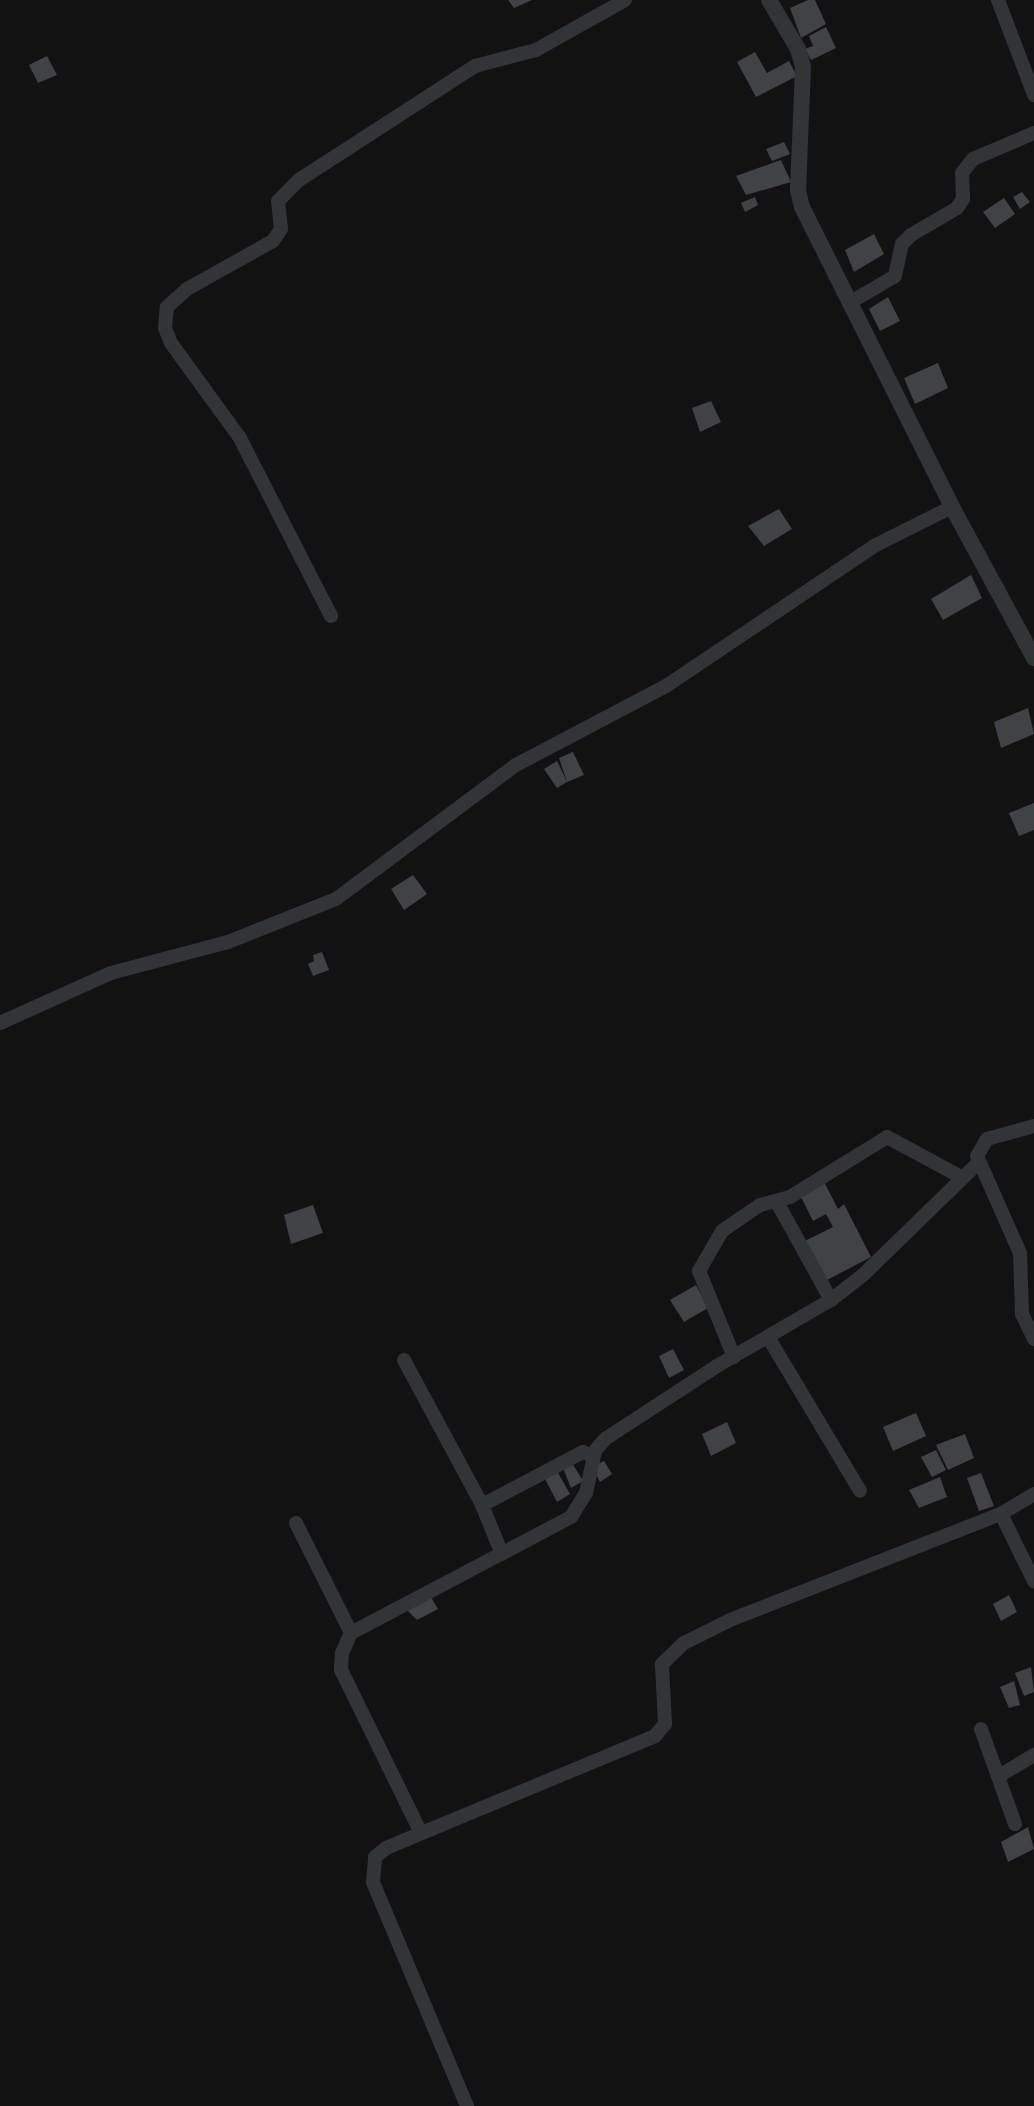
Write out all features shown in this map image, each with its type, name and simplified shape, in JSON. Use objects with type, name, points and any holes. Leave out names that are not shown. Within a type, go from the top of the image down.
[{"type":"street","points":[[331,617],[240,438],[171,343],[165,328],[167,307],[187,289],[273,241],[281,229],[278,201],[299,180],[475,66],[536,50],[625,0]]},
{"type":"street","points":[[769,0],[798,49],[803,67],[798,190],[802,207],[951,507],[1034,657]]},
{"type":"street","points":[[998,0],[1028,63],[1034,95]]},
{"type":"street","points":[[849,303],[895,276],[902,244],[911,235],[957,208],[964,199],[962,173],[973,159],[1034,133]]},
{"type":"street","points":[[0,1023],[111,973],[228,942],[336,899],[516,765],[666,686],[874,546],[951,507]]},
{"type":"street","points":[[1034,1126],[987,1139],[978,1150],[979,1162],[1020,1253],[1022,1314],[1034,1339]]},
{"type":"street","points":[[734,1357],[699,1271],[722,1231],[760,1205],[778,1204],[887,1137],[961,1177]]},
{"type":"street","points":[[421,1833],[341,1670],[342,1653],[351,1633],[571,1517],[586,1493],[593,1455],[605,1439],[734,1357],[831,1300],[863,1275],[979,1162]]},
{"type":"street","points":[[778,1204],[831,1300]]},
{"type":"street","points":[[768,1337],[860,1491]]},
{"type":"street","points":[[404,1360],[482,1505],[502,1554]]},
{"type":"street","points":[[482,1505],[583,1452],[593,1455]]},
{"type":"street","points":[[467,2106],[373,1882],[374,1857],[421,1833],[661,1732],[665,1718],[659,1675],[662,1664],[684,1643],[730,1620],[1001,1514],[1034,1494]]},
{"type":"street","points":[[1001,1514],[1034,1581]]},
{"type":"street","points":[[296,1523],[351,1633]]},
{"type":"street","points":[[981,1729],[1015,1824]]},
{"type":"street","points":[[999,1776],[1034,1755]]},
{"type":"building","points":[[508,0],[532,0],[514,8]]},
{"type":"building","points":[[808,0],[815,0],[826,24],[801,38],[790,8]]},
{"type":"building","points":[[826,27],[836,48],[811,60],[805,49],[813,46],[809,36]]},
{"type":"building","points":[[755,52],[767,73],[789,61],[797,76],[756,97],[737,62]]},
{"type":"building","points":[[47,56],[57,75],[38,83],[29,65]]},
{"type":"building","points":[[784,142],[790,154],[772,161],[766,149]]},
{"type":"building","points":[[781,160],[791,182],[746,195],[736,176]]},
{"type":"building","points":[[1022,192],[1030,202],[1020,209],[1013,197]]},
{"type":"building","points":[[755,197],[758,205],[745,212],[741,203]]},
{"type":"building","points":[[1004,198],[1015,214],[995,228],[983,212]]},
{"type":"building","points":[[874,234],[884,254],[854,272],[845,250]]},
{"type":"building","points":[[888,297],[900,321],[880,331],[869,309]]},
{"type":"building","points":[[938,363],[948,388],[915,404],[904,378]]},
{"type":"building","points":[[711,401],[721,422],[700,432],[692,408]]},
{"type":"building","points":[[779,509],[792,529],[764,546],[748,526]]},
{"type":"building","points":[[971,575],[982,598],[943,620],[931,599]]},
{"type":"building","points":[[1028,708],[1034,734],[1001,748],[994,722]]},
{"type":"building","points":[[573,752],[584,775],[567,782],[559,758]]},
{"type":"building","points":[[557,761],[567,782],[557,788],[544,769]]},
{"type":"building","points":[[1034,803],[1034,830],[1019,836],[1009,813]]},
{"type":"building","points":[[413,875],[427,894],[404,910],[391,889]]},
{"type":"building","points":[[322,952],[329,970],[313,976],[308,964],[314,961],[313,955]]},
{"type":"building","points":[[824,1182],[838,1209],[844,1204],[871,1257],[827,1280],[805,1241],[833,1227],[826,1214],[813,1221],[800,1195]]},
{"type":"building","points":[[313,1205],[323,1233],[291,1244],[284,1215]]},
{"type":"building","points":[[696,1285],[708,1308],[684,1322],[670,1300]]},
{"type":"building","points":[[673,1349],[684,1370],[669,1378],[659,1356]]},
{"type":"building","points":[[916,1413],[926,1436],[893,1451],[883,1427]]},
{"type":"building","points":[[727,1422],[736,1443],[711,1456],[702,1434]]},
{"type":"building","points":[[965,1434],[974,1458],[948,1470],[936,1445]]},
{"type":"building","points":[[936,1450],[946,1470],[932,1477],[921,1457]]},
{"type":"building","points":[[604,1461],[612,1474],[600,1482],[592,1467]]},
{"type":"building","points":[[572,1463],[583,1481],[571,1488],[563,1468]]},
{"type":"building","points":[[557,1471],[570,1494],[557,1502],[544,1477]]},
{"type":"building","points":[[981,1473],[994,1506],[979,1511],[967,1478]]},
{"type":"building","points":[[940,1477],[947,1497],[919,1508],[909,1490]]},
{"type":"building","points":[[429,1594],[438,1609],[417,1620],[405,1608]]},
{"type":"building","points":[[1009,1595],[1017,1612],[1001,1621],[993,1604]]},
{"type":"building","points":[[1031,1667],[1034,1692],[1024,1696],[1015,1673]]},
{"type":"building","points":[[1014,1681],[1020,1705],[1009,1708],[1000,1687]]},
{"type":"building","points":[[1028,1827],[1034,1849],[1008,1862],[1001,1842]]}]
